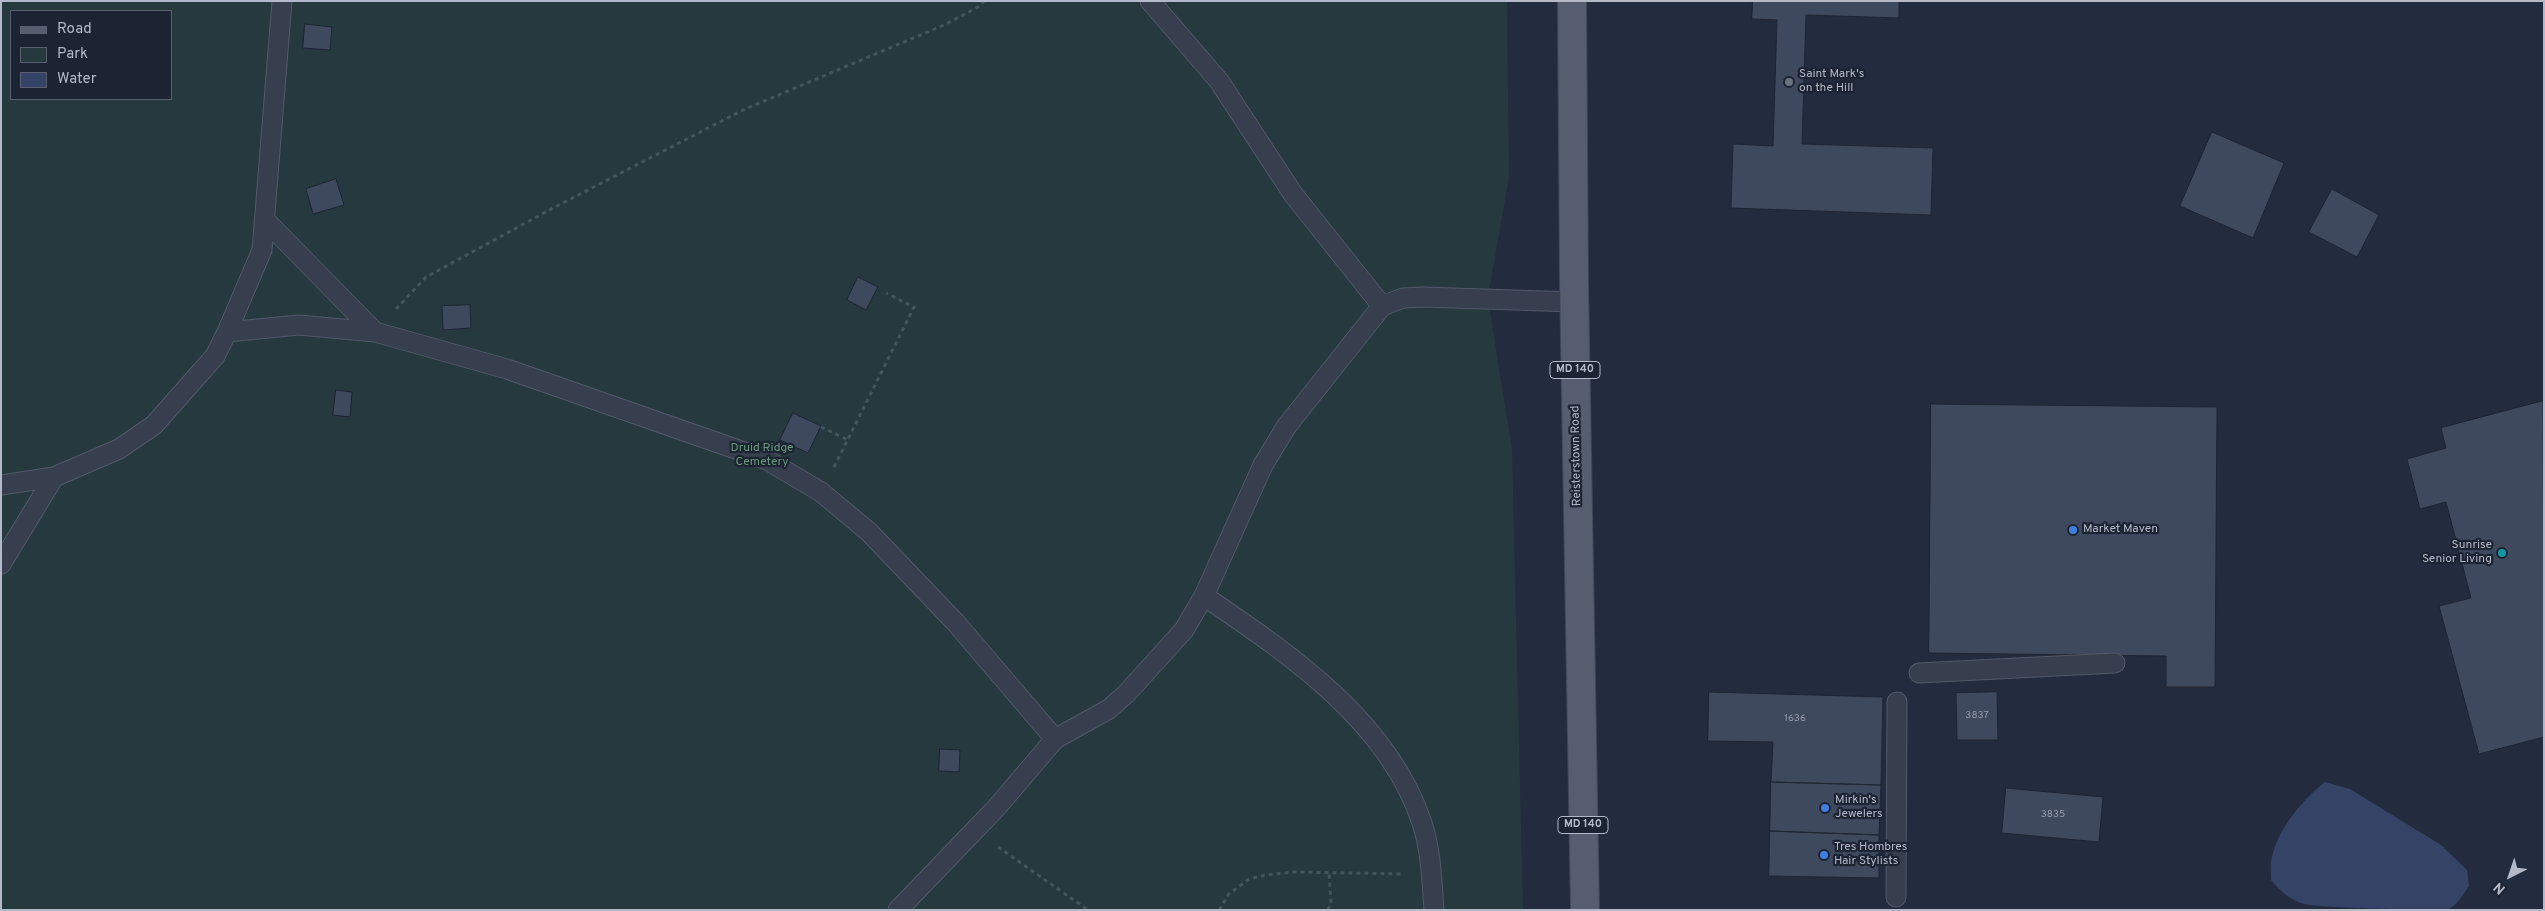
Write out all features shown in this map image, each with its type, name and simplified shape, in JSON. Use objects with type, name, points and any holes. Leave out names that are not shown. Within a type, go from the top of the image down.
[{"type":"main road","name":"Reisterstown Road","points":[[1572,1],[1574,302],[1585,910]]},
{"type":"lane","points":[[1,485],[54,477],[119,449],[154,425],[215,356],[228,332],[262,250],[282,1]]},
{"type":"lane","points":[[1150,1],[1218,81],[1294,194],[1382,306]]},
{"type":"lane","points":[[264,220],[375,332]]},
{"type":"lane","points":[[898,910],[975,830],[1055,739],[1109,709],[1126,694],[1184,630],[1204,596],[1263,465],[1286,428],[1382,306],[1403,298],[1423,297],[1574,302]]},
{"type":"lane","points":[[228,332],[299,325],[375,332],[507,369],[715,440],[767,460],[822,492],[869,532],[956,622],[1055,739]]},
{"type":"lane","points":[[1,564],[54,477]]},
{"type":"lane","points":[[1204,596],[1290,655],[1351,712],[1397,768],[1422,824],[1432,874],[1434,910]]},
{"type":"lane","points":[[1919,673],[2115,663]]},
{"type":"lane","points":[[1896,897],[1897,702]]},
{"type":"path","points":[[375,332],[426,277],[555,206],[743,110],[944,25],[978,7],[984,1]]},
{"type":"path","points":[[822,492],[914,307],[886,293]]},
{"type":"path","points":[[821,427],[848,440]]},
{"type":"path","points":[[975,830],[1088,910]]},
{"type":"path","points":[[1219,910],[1229,894],[1248,879],[1294,872],[1432,874]]},
{"type":"path","points":[[1328,910],[1331,902],[1329,874]]},
{"type":"green space","name":"Druid Ridge Cemetery","points":[[1,1],[1507,1],[1509,177],[1488,298],[1512,450],[1523,910],[1,910]]},
{"type":"water","points":[[2325,782],[2350,789],[2441,845],[2467,870],[2469,886],[2458,902],[2449,909],[2440,910],[2332,907],[2304,904],[2290,898],[2282,891],[2271,880],[2271,863],[2275,846],[2286,825],[2300,806]]},
{"type":"building","name":"Saint Mark's on the Hill","points":[[1753,1],[1899,1],[1899,18],[1806,15],[1802,144],[1933,148],[1931,215],[1731,208],[1733,144],[1773,146],[1777,20],[1752,19]]},
{"type":"building","points":[[305,24],[332,27],[330,50],[303,48]]},
{"type":"building","points":[[2212,132],[2284,163],[2253,238],[2180,206]]},
{"type":"building","points":[[336,179],[344,205],[313,214],[306,189]]},
{"type":"building","points":[[2332,189],[2379,215],[2357,257],[2309,232]]},
{"type":"building","points":[[858,277],[878,287],[866,310],[847,300]]},
{"type":"building","points":[[470,305],[471,328],[443,330],[442,306]]},
{"type":"building","points":[[336,390],[352,392],[350,417],[333,415]]},
{"type":"building","name":"Sunrise Senior Living","points":[[2543,401],[2544,737],[2479,754],[2439,606],[2471,598],[2446,502],[2420,509],[2407,459],[2446,448],[2441,428]]},
{"type":"building","name":"Market Maven","points":[[1931,404],[2217,407],[2215,687],[2166,687],[2166,656],[1929,653]]},
{"type":"building","points":[[793,413],[821,426],[808,453],[780,440]]},
{"type":"building","points":[[1709,692],[1883,697],[1881,785],[1771,782],[1773,742],[1708,741]]},
{"type":"building","points":[[1997,692],[1998,740],[1957,740],[1956,693]]},
{"type":"building","points":[[940,749],[960,750],[959,772],[939,771]]},
{"type":"building","name":"Mirkin's Jewelers","points":[[1771,782],[1881,785],[1879,835],[1770,831]]},
{"type":"building","points":[[2006,788],[2103,797],[2099,842],[2002,833]]},
{"type":"building","name":"Tres Hombres Hair Stylists","points":[[1770,831],[1879,835],[1879,878],[1769,876]]},
{"type":"place","name":"Saint Mark's on the Hill","points":[[1789,82]]},
{"type":"place","name":"Market Maven","points":[[2073,530]]},
{"type":"place","name":"Sunrise Senior Living","points":[[2502,553]]},
{"type":"place","name":"Mirkin's Jewelers","points":[[1825,808]]},
{"type":"place","name":"Tres Hombres Hair Stylists","points":[[1824,855]]}]
